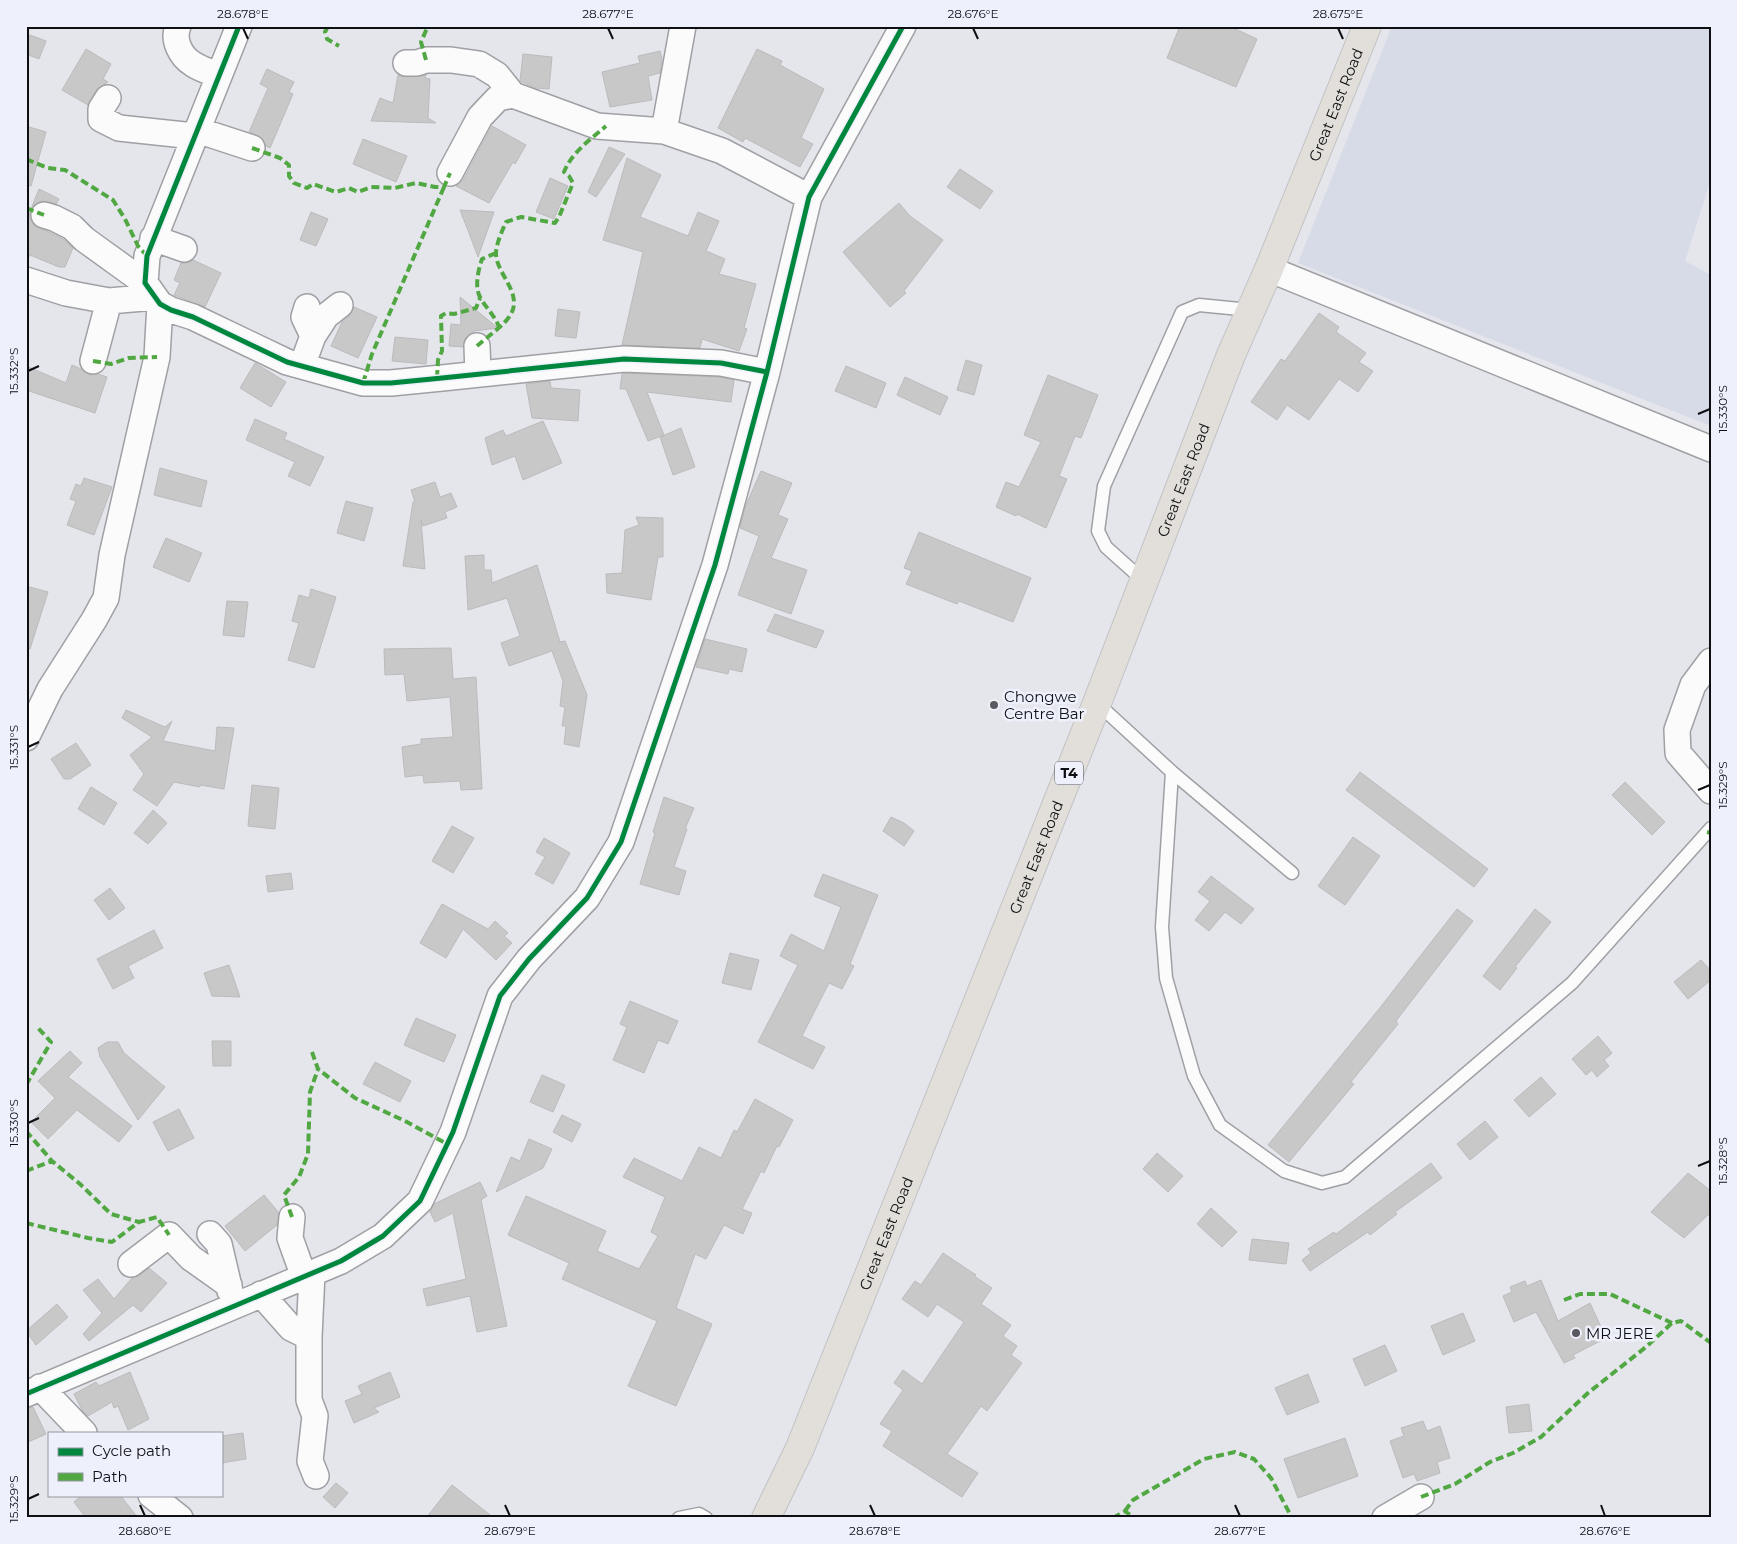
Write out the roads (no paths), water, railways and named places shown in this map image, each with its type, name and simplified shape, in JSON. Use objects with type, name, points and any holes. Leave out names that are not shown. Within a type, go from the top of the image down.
[{"type":"highway","name":"Great East Road","points":[[766,1518],[800,1448],[1098,702],[1231,355],[1269,269],[1367,26]]},
{"type":"street","points":[[178,26],[176,32],[177,47],[191,64],[219,75]]},
{"type":"street","points":[[26,738],[50,689],[106,598],[112,555],[157,357],[153,294],[147,256],[238,26]]},
{"type":"street","points":[[664,131],[682,26]]},
{"type":"street","points":[[83,1432],[31,1389],[231,1295],[261,1294],[341,1261],[383,1236],[420,1201],[453,1132],[500,996],[529,959],[587,898],[621,842],[714,565],[768,372],[809,197],[903,26]]},
{"type":"street","points":[[406,63],[417,63],[426,60],[452,60],[479,64],[498,75],[513,95]]},
{"type":"street","points":[[450,173],[480,117],[498,98],[513,95],[597,126],[664,131],[722,151],[809,197]]},
{"type":"street","points":[[108,98],[101,109],[100,119],[119,128],[195,133],[252,148]]},
{"type":"street","points":[[44,215],[72,227],[170,310],[192,317],[288,362],[363,383],[391,383],[624,359],[721,363],[768,372]]},
{"type":"street","points":[[153,238],[184,248]]},
{"type":"street","points":[[1269,269],[1711,449]]},
{"type":"street","points":[[26,280],[66,293],[109,301],[153,294]]},
{"type":"street","points":[[92,361],[109,301]]},
{"type":"street","points":[[302,366],[313,336],[326,316],[340,305]]},
{"type":"street","points":[[307,307],[304,317],[313,336]]},
{"type":"street","points":[[477,346],[478,374]]},
{"type":"street","points":[[1711,661],[1694,685],[1677,730],[1678,753],[1711,791]]},
{"type":"street","points":[[292,1217],[290,1238],[308,1275],[309,1400],[315,1416],[310,1461],[316,1476]]},
{"type":"street","points":[[210,1234],[219,1244],[231,1295]]},
{"type":"street","points":[[131,1264],[169,1235],[231,1295]]},
{"type":"street","points":[[261,1294],[291,1328],[309,1337]]},
{"type":"street","points":[[152,1496],[180,1518]]},
{"type":"street","points":[[1385,1518],[1422,1497]]},
{"type":"lane","points":[[1145,582],[1106,547],[1098,531],[1104,486],[1182,312],[1199,305],[1250,310]]},
{"type":"lane","points":[[1098,702],[1172,772],[1292,873]]},
{"type":"lane","points":[[1172,772],[1162,928],[1166,978],[1194,1076],[1220,1125],[1284,1171],[1322,1183],[1345,1177],[1572,983],[1711,828]]},
{"type":"lane","points":[[679,1518],[699,1514],[706,1518]]},
{"type":"place","name":"Chongwe Centre Bar","points":[[994,705]]},
{"type":"place","name":"MR JERE","points":[[1576,1333]]}]
